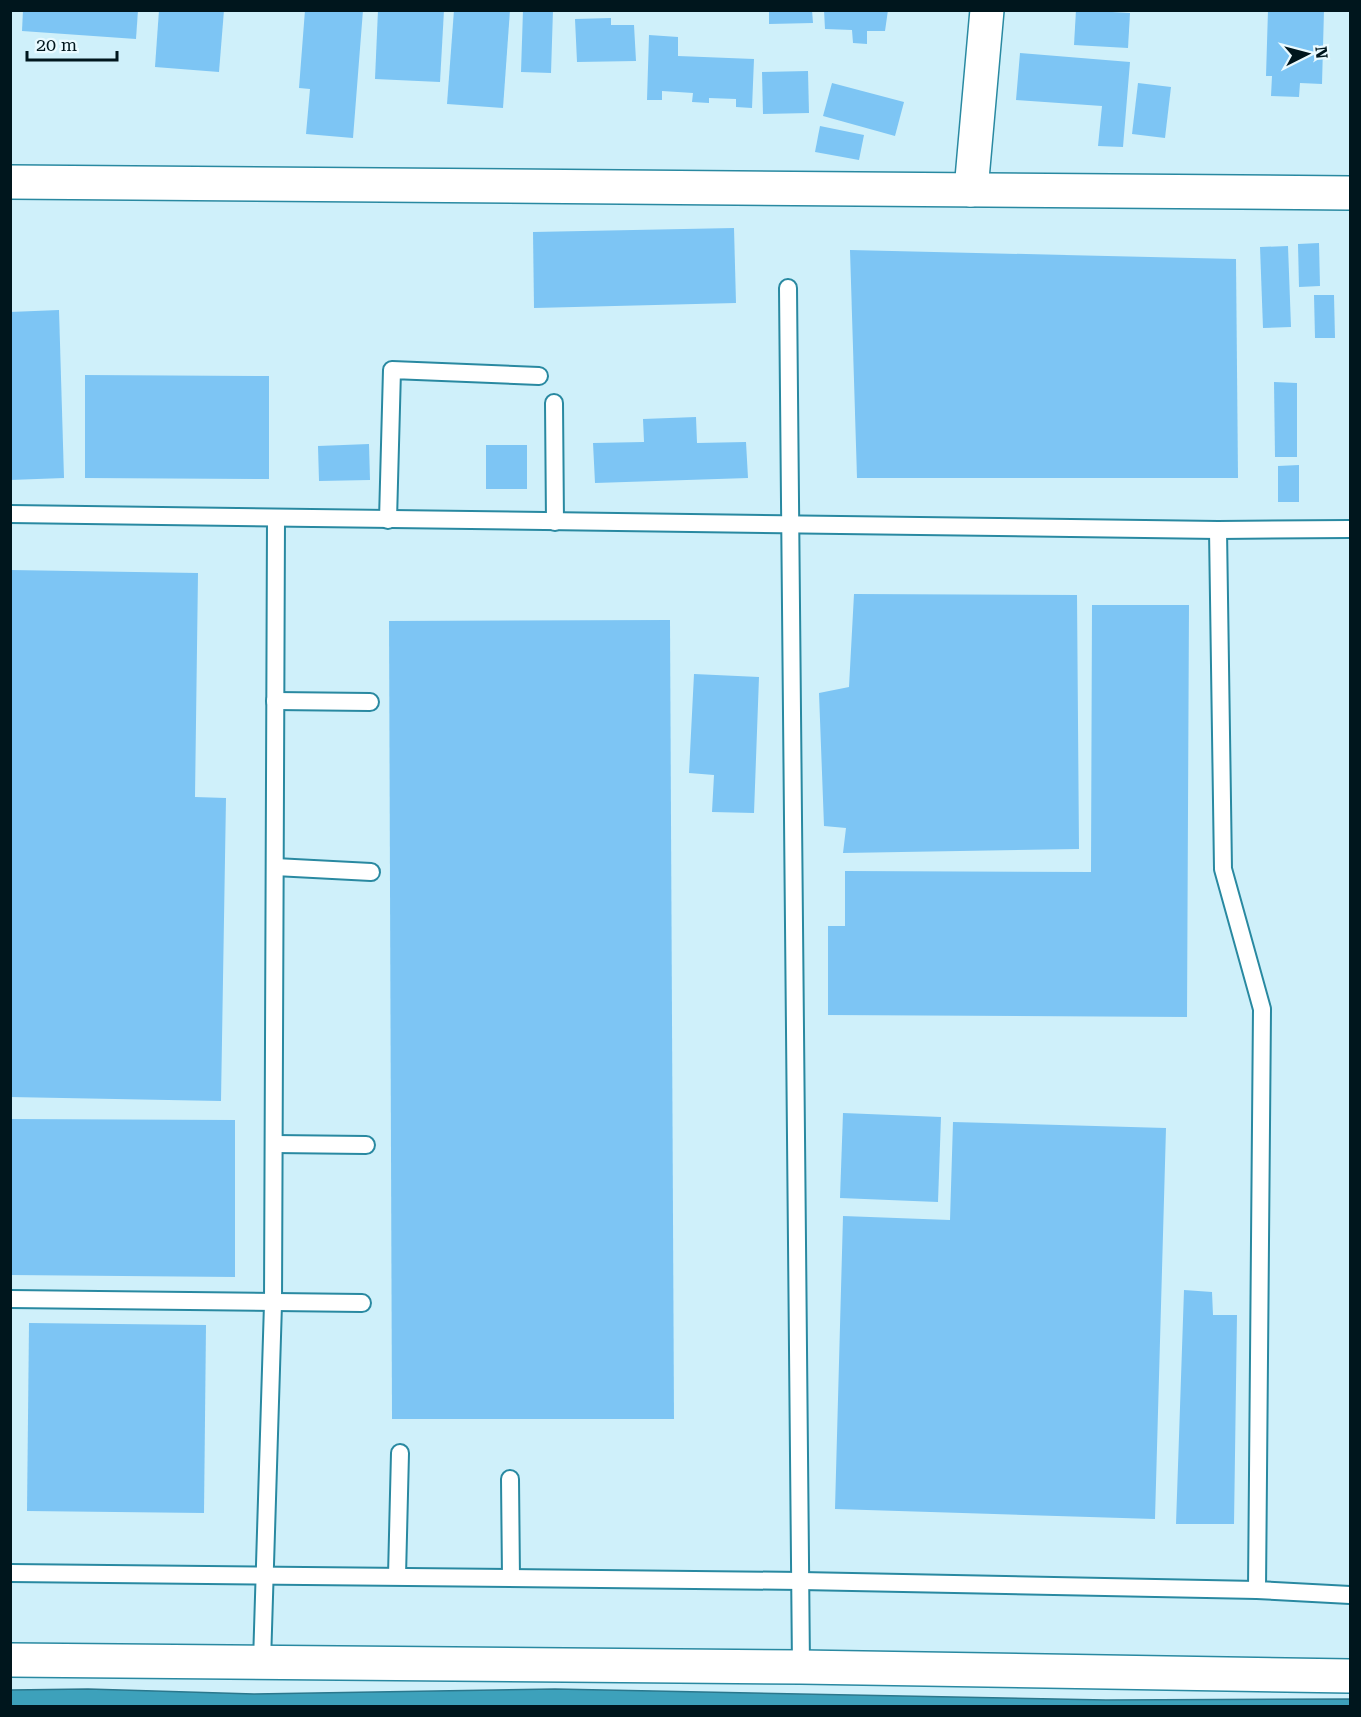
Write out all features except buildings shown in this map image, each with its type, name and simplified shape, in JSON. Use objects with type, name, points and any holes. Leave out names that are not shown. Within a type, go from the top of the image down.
[{"type":"street","points":[[971,190],[987,10]]},
{"type":"street","points":[[10,182],[1350,193]]},
{"type":"street","points":[[10,1660],[801,1667],[1350,1676]]},
{"type":"lane","points":[[788,288],[801,1667]]},
{"type":"lane","points":[[388,520],[392,370],[540,376]]},
{"type":"lane","points":[[554,403],[555,522]]},
{"type":"lane","points":[[10,514],[1218,530],[1350,529]]},
{"type":"lane","points":[[262,1662],[273,1304],[276,519]]},
{"type":"lane","points":[[1218,530],[1223,869],[1262,1009],[1257,1590]]},
{"type":"lane","points":[[275,701],[370,702]]},
{"type":"lane","points":[[275,867],[371,872]]},
{"type":"lane","points":[[274,1144],[366,1145]]},
{"type":"lane","points":[[10,1299],[273,1304],[362,1303]]},
{"type":"lane","points":[[397,1576],[400,1453]]},
{"type":"lane","points":[[510,1479],[511,1578]]},
{"type":"lane","points":[[10,1573],[801,1581],[1257,1590],[1350,1595]]},
{"type":"water","points":[[88,1689],[254,1694],[555,1689],[1106,1700],[1350,1699],[1350,1706],[11,1706],[11,1690]]}]
